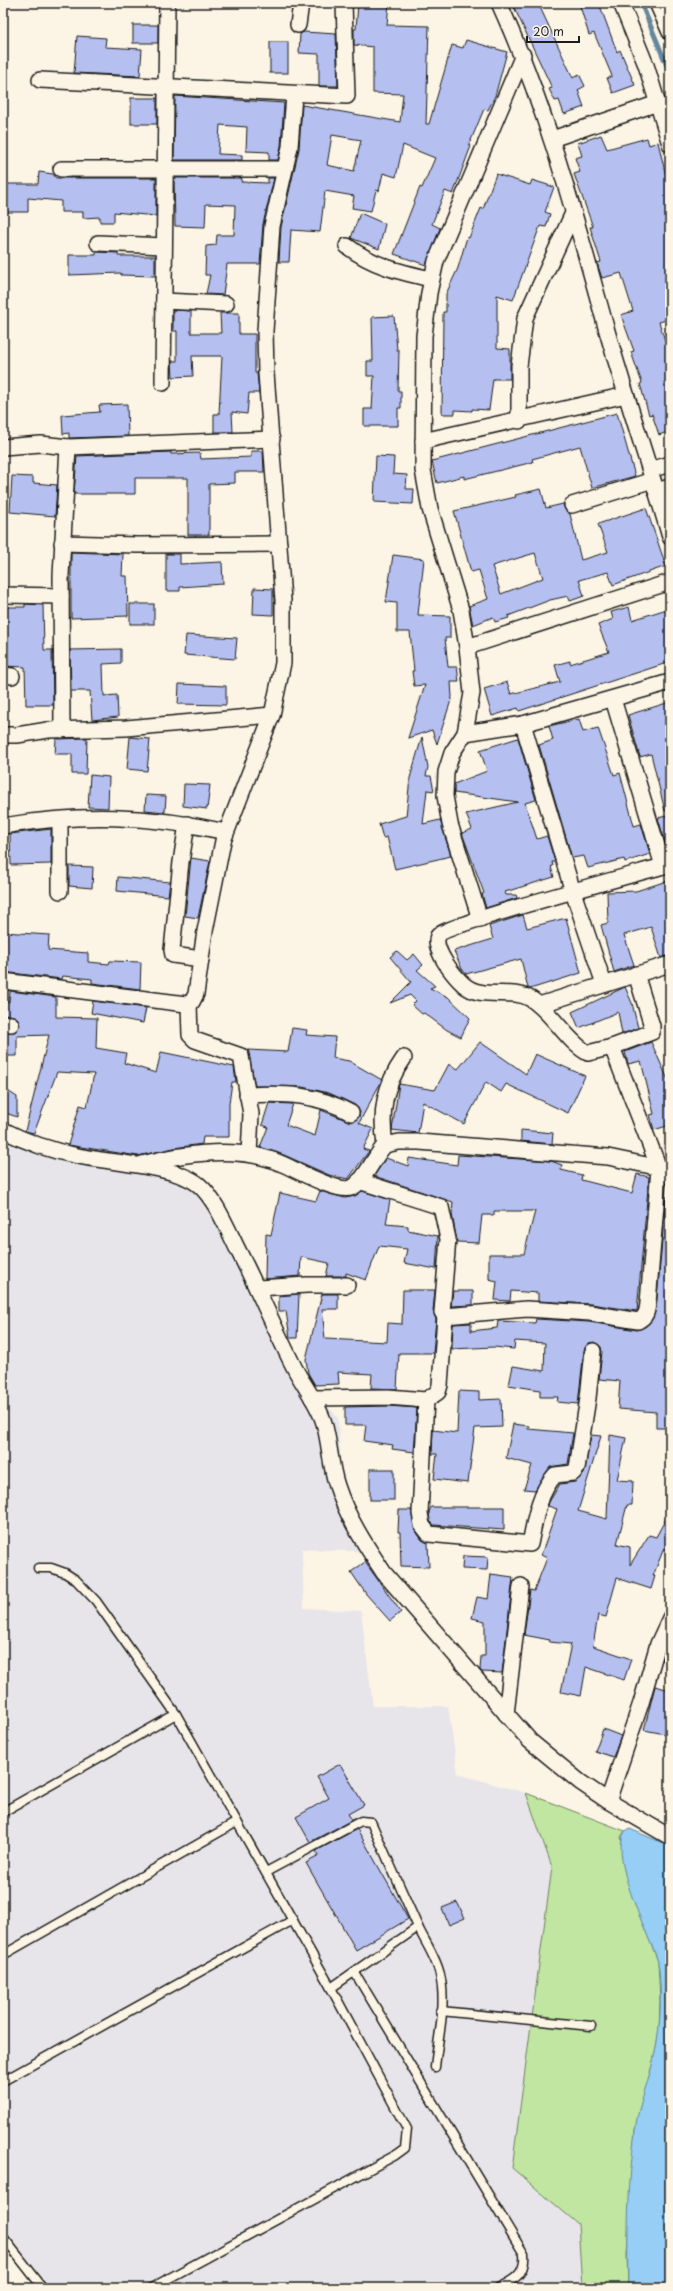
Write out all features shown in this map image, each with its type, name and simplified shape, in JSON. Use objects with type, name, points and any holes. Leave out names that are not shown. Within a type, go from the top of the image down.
[{"type":"street","points":[[163,383],[167,3]]},
{"type":"street","points":[[298,25],[301,3]]},
{"type":"street","points":[[40,80],[294,95],[347,96],[344,3]]},
{"type":"street","points":[[499,3],[523,55],[552,139],[626,395],[657,482],[670,537]]},
{"type":"street","points":[[621,3],[658,103],[670,144]]},
{"type":"street","points":[[657,3],[668,24]]},
{"type":"street","points":[[480,919],[450,824],[445,796],[449,761],[465,733],[472,693],[468,647],[461,610],[430,509],[423,470],[424,343],[431,279],[443,244],[523,55]]},
{"type":"street","points":[[249,1154],[252,1120],[241,1056],[195,1040],[190,1035],[189,1004],[192,1002],[196,994],[217,864],[226,832],[272,715],[282,663],[282,600],[279,544],[265,353],[266,294],[272,226],[290,146],[294,95]]},
{"type":"street","points":[[552,139],[658,103]]},
{"type":"street","points":[[62,169],[285,169]]},
{"type":"street","points":[[519,421],[519,366],[525,318],[573,213]]},
{"type":"street","points":[[98,243],[164,246]]},
{"type":"street","points":[[347,246],[358,254],[383,267],[431,279]]},
{"type":"street","points":[[164,301],[226,304]]},
{"type":"street","points":[[423,441],[519,421],[626,395]]},
{"type":"street","points":[[3,447],[41,444],[68,446],[272,439]]},
{"type":"street","points":[[62,730],[62,543],[68,446]]},
{"type":"street","points":[[572,505],[657,482],[670,464]]},
{"type":"street","points":[[62,543],[137,545],[279,544]]},
{"type":"street","points":[[468,647],[670,582]]},
{"type":"street","points":[[3,595],[61,596]]},
{"type":"street","points":[[465,733],[523,724],[670,682]]},
{"type":"street","points":[[613,699],[667,865],[446,930],[438,936],[438,947],[449,968],[458,980],[470,989],[478,992],[522,995],[539,1005],[585,1051],[593,1053],[612,1047],[652,1030],[636,974]]},
{"type":"street","points":[[3,734],[17,735],[62,730],[126,728],[272,715]]},
{"type":"street","points":[[523,724],[573,892],[604,984]]},
{"type":"street","points":[[3,826],[115,816],[187,824],[226,832]]},
{"type":"street","points":[[60,820],[60,891]]},
{"type":"street","points":[[187,824],[181,862],[172,950],[173,955],[201,959]]},
{"type":"street","points":[[539,1005],[670,964]]},
{"type":"street","points":[[3,981],[189,1004]]},
{"type":"street","points":[[445,1316],[527,1309],[590,1313],[631,1320],[643,1319],[646,1314],[648,1303],[665,1169],[612,1047]]},
{"type":"street","points":[[385,1145],[382,1129],[385,1094],[391,1078],[404,1058]]},
{"type":"street","points":[[247,1095],[287,1093],[302,1095],[336,1104],[351,1113]]},
{"type":"street","points":[[3,1130],[47,1148],[77,1156],[176,1174],[199,1185],[214,1206],[258,1288],[290,1360],[325,1424],[336,1486],[343,1503],[368,1549],[384,1573],[530,1741],[580,1782],[608,1801],[668,1835]]},
{"type":"street","points":[[135,1166],[164,1158],[193,1154],[249,1154],[278,1162],[340,1188],[351,1188],[359,1181],[385,1145],[399,1142],[419,1142],[608,1157],[665,1169]]},
{"type":"street","points":[[312,1398],[388,1397],[426,1400],[438,1392],[440,1385],[445,1316],[442,1312],[448,1239],[441,1207],[359,1181]]},
{"type":"street","points":[[258,1288],[307,1285],[347,1285]]},
{"type":"street","points":[[426,1400],[420,1513],[422,1525],[429,1534],[530,1544],[539,1503],[547,1484],[555,1475],[572,1473],[576,1468],[588,1398],[593,1350]]},
{"type":"street","points":[[506,1714],[521,1586]]},
{"type":"street","points":[[608,1801],[642,1703],[658,1644],[670,1618]]},
{"type":"lane","points":[[38,1568],[51,1568],[65,1573],[76,1580],[96,1601],[176,1714],[331,1988],[407,2129],[405,2148],[151,2288]]},
{"type":"lane","points":[[3,1812],[176,1714]]},
{"type":"lane","points":[[266,1872],[361,1821],[367,1820],[370,1822],[440,1973],[443,1998],[435,2067]]},
{"type":"lane","points":[[3,1955],[237,1822]]},
{"type":"lane","points":[[3,2081],[293,1920]]},
{"type":"lane","points":[[331,1988],[355,1973],[418,1928]]},
{"type":"lane","points":[[355,1973],[524,2254],[525,2263],[521,2273],[514,2280],[498,2288]]},
{"type":"lane","points":[[441,2011],[591,2026]]},
{"type":"lane","points":[[3,2237],[43,2288]]},
{"type":"shaded area","points":[[3,1122],[55,1143],[123,1157],[201,1179],[304,1379],[338,1418],[341,1472],[371,1552],[302,1549],[304,1608],[361,1611],[373,1706],[448,1706],[458,1774],[526,1793],[552,1867],[512,2168],[578,2224],[582,2288],[38,2288],[24,2257],[3,2233]]},
{"type":"green space","points":[[526,1793],[625,1831],[621,1837],[641,1919],[658,1961],[660,2000],[659,2030],[655,2054],[635,2130],[627,2254],[628,2288],[582,2288],[578,2224],[512,2168],[552,1867]]},
{"type":"water","points":[[630,1829],[670,1846],[670,2288],[628,2288],[628,2209],[633,2150],[639,2111],[653,2062],[660,2018],[658,1962],[638,1913],[623,1868],[621,1854],[622,1841],[625,1831]]},
{"type":"building","points":[[358,3],[389,3],[387,25],[429,26],[426,124],[429,124],[452,45],[463,48],[466,40],[507,52],[495,96],[488,110],[484,109],[469,145],[471,146],[453,194],[445,191],[432,224],[440,228],[426,265],[394,254],[420,187],[422,188],[435,158],[403,145],[396,177],[383,173],[379,191],[376,190],[371,211],[352,208],[354,196],[325,191],[320,232],[291,230],[289,262],[279,262],[281,227],[299,149],[302,105],[400,122],[403,94],[373,93],[373,47],[354,45],[354,29],[356,29]],"holes":[[[332,135],[361,140],[354,171],[327,165]]]},
{"type":"building","points":[[512,3],[538,3],[573,78],[579,74],[585,86],[578,90],[584,107],[564,114],[559,100],[555,101],[549,89],[552,88]]},
{"type":"building","points":[[579,3],[599,3],[617,52],[620,50],[635,85],[613,93],[607,78],[612,76],[594,33],[589,35]]},
{"type":"building","points":[[133,25],[158,25],[158,43],[133,43]]},
{"type":"building","points":[[304,32],[336,34],[338,86],[319,86],[319,54],[299,53],[300,34]]},
{"type":"building","points":[[77,36],[106,38],[105,47],[142,49],[140,76],[74,73]]},
{"type":"building","points":[[270,42],[288,42],[288,73],[270,73]]},
{"type":"building","points":[[175,96],[284,103],[281,146],[278,160],[269,160],[269,152],[246,151],[247,127],[220,125],[218,154],[242,155],[242,160],[174,160]]},
{"type":"building","points":[[131,98],[157,98],[157,124],[131,124]]},
{"type":"building","points":[[601,135],[607,149],[647,138],[649,145],[658,142],[670,193],[670,319],[659,322],[670,356],[670,431],[659,435],[652,414],[649,415],[640,384],[642,383],[631,352],[634,351],[621,315],[633,311],[621,273],[602,278],[597,263],[601,262],[590,227],[593,227],[574,174],[580,172],[575,158],[582,156],[578,143]]},
{"type":"building","points":[[39,172],[53,174],[56,178],[156,178],[156,216],[114,212],[114,222],[100,222],[100,217],[83,218],[83,212],[61,212],[61,201],[28,198],[28,212],[3,212],[3,184],[38,184]]},
{"type":"building","points":[[496,174],[530,185],[532,180],[554,187],[545,212],[550,214],[546,227],[540,226],[513,300],[497,295],[497,348],[510,349],[510,379],[493,379],[489,410],[455,410],[455,414],[442,414],[443,312],[446,312],[446,294],[458,268],[467,237],[469,238],[481,208],[483,209]]},
{"type":"building","points":[[174,178],[242,178],[241,182],[268,183],[268,178],[274,178],[263,224],[260,264],[227,264],[223,295],[206,294],[210,275],[205,275],[206,246],[216,245],[217,235],[234,235],[235,205],[206,204],[205,227],[175,226]]},
{"type":"building","points":[[360,213],[385,224],[379,249],[351,238]]},
{"type":"building","points":[[96,252],[118,253],[118,256],[155,256],[155,276],[121,275],[121,273],[69,275],[69,255],[96,255]]},
{"type":"building","points":[[173,310],[191,311],[191,333],[221,333],[220,313],[239,313],[239,334],[255,334],[255,373],[257,373],[259,393],[249,393],[247,414],[232,412],[233,432],[214,432],[214,414],[219,414],[222,356],[192,356],[193,376],[173,377],[172,361],[177,361],[177,331],[173,331]]},
{"type":"building","points":[[394,316],[397,350],[399,350],[398,391],[401,391],[401,408],[398,408],[398,426],[364,426],[364,409],[372,409],[374,376],[367,376],[367,361],[373,361],[372,317]]},
{"type":"building","points":[[127,404],[128,436],[69,438],[69,433],[63,434],[62,415],[100,412],[99,405]]},
{"type":"building","points":[[617,413],[635,476],[592,488],[580,446],[532,459],[533,462],[464,479],[464,476],[437,483],[432,461]]},
{"type":"building","points":[[251,451],[263,451],[264,472],[235,472],[235,483],[209,484],[209,535],[188,535],[188,478],[135,478],[135,494],[74,494],[77,456],[171,452],[171,454],[200,453],[201,459],[251,457]]},
{"type":"building","points":[[376,456],[394,457],[393,474],[407,475],[406,489],[414,489],[413,504],[374,502]]},
{"type":"building","points":[[12,476],[33,477],[33,483],[57,485],[55,516],[10,512]]},
{"type":"building","points":[[541,489],[546,508],[563,504],[566,511],[570,514],[581,560],[608,552],[598,524],[646,508],[666,566],[613,585],[608,572],[579,580],[584,596],[570,601],[568,596],[550,600],[508,616],[509,618],[495,622],[493,617],[473,625],[469,606],[488,599],[479,570],[471,572],[454,511],[516,497],[515,495]],"holes":[[[535,553],[543,578],[501,594],[492,566]]]},
{"type":"building","points":[[71,552],[123,554],[122,576],[127,576],[128,616],[71,618]]},
{"type":"building","points":[[166,554],[180,554],[180,564],[222,562],[223,584],[180,587],[180,591],[166,591]]},
{"type":"building","points":[[393,555],[424,559],[418,615],[450,616],[450,638],[445,638],[448,667],[457,667],[459,682],[451,682],[452,697],[437,744],[432,730],[408,738],[425,685],[414,686],[410,632],[397,632],[397,603],[386,602]]},
{"type":"building","points":[[254,588],[273,589],[273,615],[253,614]]},
{"type":"building","points":[[25,604],[43,605],[44,650],[52,650],[53,705],[26,705],[25,667],[3,666],[3,607],[25,607]]},
{"type":"building","points":[[130,604],[154,604],[154,624],[130,624]]},
{"type":"building","points":[[629,607],[632,620],[670,608],[670,662],[519,711],[518,708],[492,716],[484,689],[507,682],[511,694],[560,682],[555,665],[570,661],[570,664],[609,652],[598,625],[613,619],[611,612]]},
{"type":"building","points":[[186,635],[237,638],[235,659],[184,655]]},
{"type":"building","points":[[121,649],[121,663],[103,664],[104,696],[117,695],[118,717],[92,720],[90,691],[71,691],[70,650]]},
{"type":"building","points":[[179,684],[226,686],[226,705],[178,704]]},
{"type":"building","points":[[670,702],[670,810],[665,811],[651,754],[640,757],[628,715]]},
{"type":"building","points":[[579,719],[583,732],[598,728],[614,775],[620,773],[634,826],[641,824],[650,854],[625,862],[624,859],[588,868],[584,856],[572,858],[539,745],[553,740],[549,726]]},
{"type":"building","points":[[130,737],[150,739],[147,771],[127,769]]},
{"type":"building","points":[[422,737],[428,767],[426,776],[431,776],[434,791],[427,790],[423,824],[440,820],[451,856],[395,869],[387,837],[383,838],[379,824],[406,816],[410,778]]},
{"type":"building","points":[[87,738],[86,774],[72,774],[72,754],[55,754],[56,739]]},
{"type":"building","points":[[518,738],[536,800],[525,803],[537,839],[547,836],[555,862],[552,862],[553,866],[551,867],[554,877],[505,892],[506,895],[516,895],[517,898],[486,908],[482,894],[484,893],[462,833],[472,829],[466,814],[518,802],[454,793],[454,784],[487,771],[480,750]]},
{"type":"building","points":[[90,775],[109,777],[108,808],[88,807]]},
{"type":"building","points":[[184,784],[210,785],[207,809],[183,806]]},
{"type":"building","points":[[146,795],[166,796],[165,812],[145,810]]},
{"type":"building","points":[[670,815],[670,847],[667,848],[658,818]]},
{"type":"building","points":[[51,829],[51,864],[11,865],[10,834]]},
{"type":"building","points":[[191,858],[210,861],[198,918],[185,916]]},
{"type":"building","points":[[69,866],[93,867],[92,888],[69,886]]},
{"type":"building","points":[[118,877],[170,882],[168,896],[117,891]]},
{"type":"building","points":[[670,880],[670,955],[661,958],[651,927],[624,935],[634,965],[614,972],[601,925],[608,923],[607,892],[636,891]]},
{"type":"building","points":[[523,915],[527,928],[566,918],[581,973],[530,989],[528,988],[521,959],[466,974],[462,969],[454,951],[493,939],[489,926]]},
{"type":"building","points":[[3,932],[49,935],[48,950],[88,953],[88,962],[109,964],[110,961],[141,962],[140,989],[92,983],[92,979],[63,976],[62,979],[3,972]]},
{"type":"building","points":[[397,951],[407,960],[414,954],[423,965],[417,970],[435,986],[430,988],[448,997],[470,1018],[461,1037],[447,1030],[424,1013],[422,1014],[412,1005],[416,1001],[410,995],[390,1003],[411,982],[390,957]]},
{"type":"building","points":[[625,987],[632,1003],[638,1028],[622,1034],[618,1012],[579,1028],[572,1012]]},
{"type":"building","points":[[10,991],[56,997],[56,1017],[97,1018],[96,1048],[126,1053],[124,1063],[156,1073],[161,1052],[234,1067],[236,1082],[232,1082],[229,1104],[229,1137],[203,1137],[202,1144],[174,1148],[138,1156],[68,1145],[80,1105],[87,1107],[94,1074],[57,1072],[34,1133],[25,1131],[49,1035],[17,1036],[17,1056],[3,1056],[3,1032],[15,1032],[20,1025],[16,1017],[3,1014],[3,1002],[9,1002]]},
{"type":"building","points":[[93,1001],[146,1008],[143,1023],[91,1013]]},
{"type":"building","points":[[292,1028],[307,1030],[306,1035],[335,1037],[333,1058],[349,1061],[382,1080],[359,1123],[373,1129],[363,1149],[369,1151],[348,1179],[329,1175],[284,1155],[260,1147],[268,1127],[262,1125],[269,1103],[293,1104],[286,1125],[315,1136],[321,1110],[351,1122],[359,1117],[360,1112],[355,1105],[329,1093],[302,1087],[255,1086],[248,1050],[288,1052]]},
{"type":"building","points":[[480,1042],[526,1074],[535,1054],[585,1076],[568,1113],[506,1084],[501,1092],[486,1082],[464,1124],[423,1102],[418,1133],[392,1130],[399,1084],[435,1090],[449,1064],[458,1069]]},
{"type":"building","points":[[651,1042],[670,1084],[670,1125],[654,1130],[650,1115],[654,1114],[641,1061],[628,1064],[625,1052]]},
{"type":"building","points":[[3,1088],[17,1097],[17,1117],[3,1112]]},
{"type":"building","points":[[521,1130],[553,1133],[552,1144],[521,1141]]},
{"type":"building","points":[[458,1155],[551,1161],[562,1165],[561,1170],[582,1175],[581,1180],[632,1193],[637,1174],[649,1177],[637,1311],[591,1304],[538,1301],[538,1293],[511,1291],[510,1301],[495,1300],[497,1281],[489,1279],[489,1254],[524,1254],[535,1211],[494,1211],[494,1215],[482,1215],[479,1243],[457,1242],[452,1214],[453,1202],[374,1176],[386,1158],[408,1166],[409,1158],[457,1165]]},
{"type":"building","points":[[320,1191],[345,1198],[355,1196],[362,1191],[390,1200],[386,1224],[408,1226],[408,1230],[438,1236],[436,1269],[404,1263],[407,1249],[379,1246],[366,1280],[346,1273],[346,1276],[326,1276],[329,1263],[301,1257],[300,1276],[265,1279],[266,1234],[271,1235],[280,1193],[316,1201]]},
{"type":"building","points":[[666,1197],[670,1197],[670,1347],[667,1361],[670,1361],[670,1428],[656,1428],[656,1412],[618,1409],[620,1381],[599,1379],[602,1352],[601,1347],[594,1342],[589,1343],[584,1350],[578,1404],[557,1402],[558,1397],[540,1397],[540,1390],[509,1385],[513,1366],[544,1371],[545,1343],[515,1341],[514,1349],[494,1347],[452,1349],[453,1324],[471,1323],[471,1331],[497,1328],[498,1321],[535,1323],[536,1319],[589,1322],[637,1330],[646,1326],[653,1318],[656,1308]]},
{"type":"building","points":[[403,1290],[435,1290],[433,1311],[436,1319],[433,1353],[399,1353],[397,1389],[371,1388],[372,1374],[338,1372],[339,1384],[315,1385],[308,1373],[306,1359],[322,1294],[338,1294],[338,1309],[322,1309],[325,1339],[387,1342],[388,1323],[402,1324]]},
{"type":"building","points":[[453,1291],[473,1291],[473,1305],[451,1306]]},
{"type":"building","points":[[299,1294],[297,1338],[290,1338],[286,1311],[279,1311],[279,1296]]},
{"type":"building","points":[[459,1391],[479,1392],[479,1400],[501,1399],[502,1427],[475,1428],[468,1483],[434,1479],[437,1454],[432,1454],[433,1430],[457,1433]]},
{"type":"building","points":[[388,1406],[417,1408],[414,1452],[392,1449],[393,1445],[364,1441],[366,1425],[345,1425],[345,1407]]},
{"type":"building","points":[[513,1424],[529,1426],[528,1429],[573,1433],[568,1464],[550,1467],[535,1490],[524,1489],[532,1465],[506,1458]]},
{"type":"building","points":[[591,1435],[601,1436],[578,1511],[607,1519],[610,1435],[626,1438],[617,1480],[633,1481],[632,1505],[627,1505],[617,1544],[630,1547],[630,1565],[649,1535],[656,1537],[670,1511],[670,1552],[664,1548],[653,1576],[655,1576],[651,1589],[617,1578],[606,1617],[598,1615],[593,1646],[631,1659],[624,1680],[586,1667],[581,1696],[561,1692],[571,1644],[549,1642],[550,1640],[524,1635],[530,1590],[534,1591],[547,1558],[541,1555],[557,1509],[548,1506],[549,1502],[560,1484],[575,1482],[584,1474]]},
{"type":"building","points":[[370,1469],[394,1469],[394,1500],[370,1500]]},
{"type":"building","points":[[431,1507],[504,1507],[504,1530],[434,1525],[430,1521],[429,1512]]},
{"type":"building","points":[[399,1510],[411,1510],[415,1530],[422,1540],[428,1543],[429,1567],[401,1566],[400,1532],[398,1532]]},
{"type":"building","points":[[463,1556],[488,1557],[487,1570],[462,1569]]},
{"type":"building","points":[[365,1562],[401,1612],[390,1621],[366,1594],[351,1572]]},
{"type":"building","points":[[491,1574],[513,1577],[502,1673],[482,1672],[480,1670],[481,1656],[485,1656],[485,1621],[472,1618],[477,1597],[488,1599]]},
{"type":"building","points":[[655,1686],[670,1690],[670,1713],[665,1734],[644,1730]]},
{"type":"building","points":[[603,1729],[621,1736],[613,1757],[595,1751]]},
{"type":"building","points":[[340,1764],[364,1805],[348,1814],[352,1820],[310,1842],[296,1817],[329,1798],[317,1777]]},
{"type":"building","points":[[357,1829],[408,1919],[356,1950],[306,1863],[319,1856],[316,1851]]},
{"type":"building","points":[[457,1902],[465,1918],[449,1925],[442,1908]]},
{"type":"waterway","points":[[641,3],[670,73]]}]
